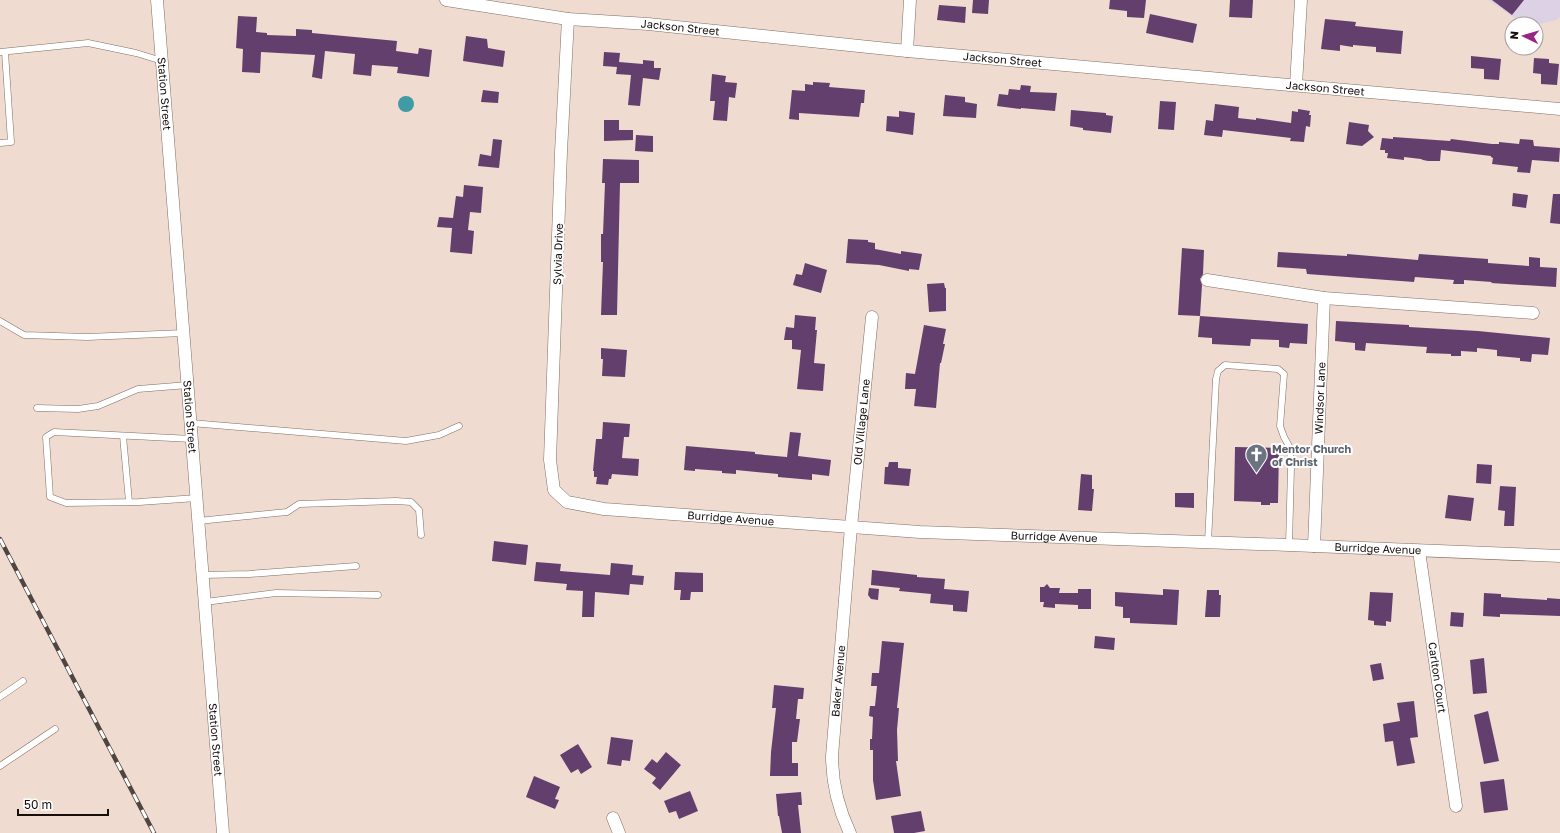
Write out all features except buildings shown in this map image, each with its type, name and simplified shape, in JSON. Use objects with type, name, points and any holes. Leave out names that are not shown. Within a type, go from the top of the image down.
[{"type":"street","name":"Station Street","points":[[157,0],[223,833]]},
{"type":"street","name":"Jackson Street","points":[[446,0],[568,19],[648,24],[906,51],[1560,109]]},
{"type":"street","points":[[906,51],[910,0]]},
{"type":"street","points":[[1296,85],[1301,0]]},
{"type":"street","name":"Sylvia Drive","points":[[554,490],[550,460],[560,167],[568,19]]},
{"type":"street","points":[[1207,280],[1324,298],[1533,313]]},
{"type":"street","name":"Windsor Lane","points":[[1314,546],[1324,298]]},
{"type":"street","name":"Old Village Lane","points":[[851,527],[872,317]]},
{"type":"street","name":"Burridge Avenue","points":[[554,490],[567,502],[604,509],[920,532],[1560,556]]},
{"type":"street","name":"Baker Avenue","points":[[850,833],[838,804],[834,789],[832,763],[851,527]]},
{"type":"street","name":"Carlton Court","points":[[1419,551],[1456,806]]},
{"type":"street","points":[[613,818],[619,833]]},
{"type":"lane","points":[[0,143],[12,142],[2,52],[88,43],[136,53],[162,61]]},
{"type":"lane","points":[[0,321],[24,335],[87,337],[184,333]]},
{"type":"lane","points":[[1208,542],[1216,379],[1218,371],[1225,365],[1278,368],[1284,374],[1280,426],[1290,448],[1289,545]]},
{"type":"lane","points":[[36,408],[78,409],[98,406],[138,390],[188,385]]},
{"type":"lane","points":[[191,423],[406,441],[439,435],[459,426]]},
{"type":"lane","points":[[192,439],[54,432],[46,437],[50,497],[66,503],[129,502],[197,498]]},
{"type":"lane","points":[[123,436],[129,502]]},
{"type":"lane","points":[[198,521],[287,512],[299,504],[396,501],[411,502],[419,510],[421,535]]},
{"type":"lane","points":[[203,576],[356,566]]},
{"type":"lane","points":[[205,602],[276,593],[378,596]]},
{"type":"lane","points":[[0,697],[23,681]]},
{"type":"lane","points":[[0,766],[54,729]]},
{"type":"shaded area","points":[[1488,0],[1560,0],[1560,17],[1557,20],[1544,23],[1544,16],[1511,16]]},
{"type":"water","points":[[403,96],[409,96],[414,101],[412,110],[409,112],[403,112],[398,107],[398,101]]},
{"type":"railway","points":[[0,539],[154,833]]},
{"type":"place","name":"Mentor Church of Christ","points":[[1257,474]]}]
